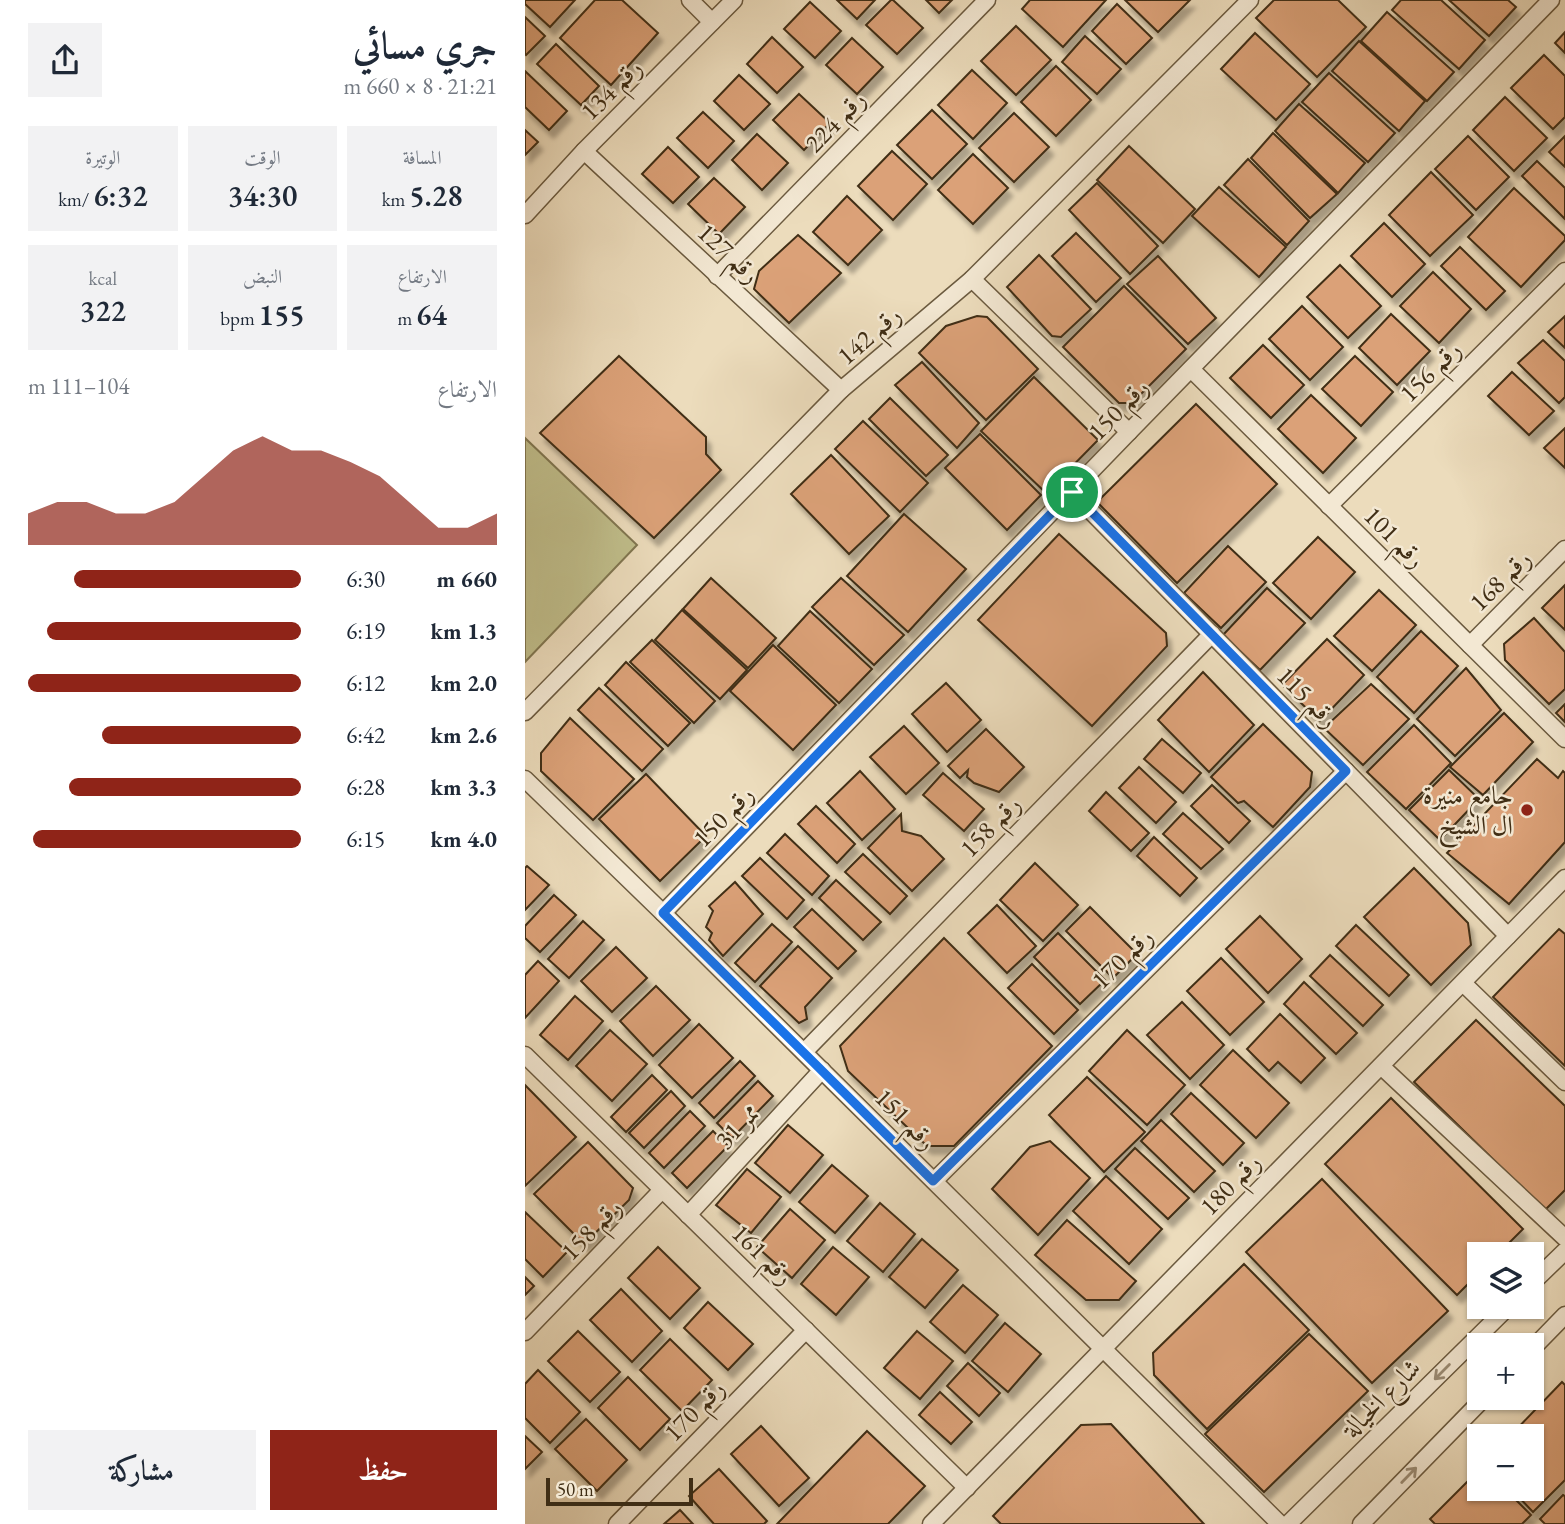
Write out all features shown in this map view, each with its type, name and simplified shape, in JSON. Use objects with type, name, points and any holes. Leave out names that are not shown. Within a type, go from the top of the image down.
[{"type":"street","points":[[689,0],[712,22]]},
{"type":"street","name":"رقم 134","points":[[525,215],[584,151],[734,0]]},
{"type":"street","name":"رقم 224","points":[[717,276],[987,0]]},
{"type":"street","name":"رقم 150","points":[[663,913],[1551,0]]},
{"type":"street","name":"رقم 142","points":[[525,712],[841,390],[972,279],[1248,1]]},
{"type":"street","name":"رقم 127","points":[[584,151],[841,390]]},
{"type":"street","name":"رقم 156","points":[[1329,506],[1565,271]]},
{"type":"street","points":[[972,279],[1129,432]]},
{"type":"street","name":"رقم 101","points":[[1191,369],[1565,739]]},
{"type":"street","name":"رقم 115","points":[[1072,492],[1508,936]]},
{"type":"street","name":"رقم 168","points":[[1470,645],[1565,549]]},
{"type":"street","name":"رقم 158","points":[[804,1052],[1212,634]]},
{"type":"street","name":"رقم 170","points":[[933,1181],[1346,771]]},
{"type":"street","name":"رقم 151","points":[[525,779],[1280,1524]]},
{"type":"street","name":"رقم 180","points":[[931,1524],[1565,878]]},
{"type":"street","points":[[1463,983],[1565,1082]]},
{"type":"street","name":"رقم 161","points":[[525,1056],[967,1488]]},
{"type":"street","points":[[1381,1066],[1565,1238]]},
{"type":"street","name":"ممر 31","points":[[688,1215],[822,1070]]},
{"type":"street","name":"رقم 158","points":[[525,1332],[662,1190]]},
{"type":"street","points":[[1544,1271],[1565,1251]]},
{"type":"street","points":[[1544,1337],[1565,1315]]},
{"type":"street","name":"شارع الخيالة","points":[[1289,1524],[1496,1319]]},
{"type":"street","points":[[1552,1329],[1565,1341]]},
{"type":"street","name":"رقم 170","points":[[617,1524],[806,1330]]},
{"type":"street","points":[[1361,1524],[1472,1410]]},
{"type":"shaded area","points":[[525,438],[637,545],[525,662]]},
{"type":"building","points":[[525,0],[575,0],[550,27],[525,4]]},
{"type":"building","points":[[595,0],[622,0],[658,33],[611,85],[560,38]]},
{"type":"building","points":[[837,0],[875,0],[857,19]]},
{"type":"building","points":[[891,0],[923,28],[897,54],[866,25]]},
{"type":"building","points":[[926,0],[952,0],[939,13]]},
{"type":"building","points":[[1030,0],[1106,0],[1063,47],[1022,9]]},
{"type":"building","points":[[1125,0],[1190,0],[1158,32]]},
{"type":"building","points":[[1274,0],[1338,0],[1366,27],[1317,77],[1256,18]]},
{"type":"building","points":[[1401,0],[1441,0],[1485,40],[1459,69],[1392,10]]},
{"type":"building","points":[[1449,0],[1508,0],[1516,7],[1489,36]]},
{"type":"building","points":[[810,2],[841,31],[815,58],[784,29]]},
{"type":"building","points":[[1117,4],[1152,38],[1126,64],[1092,31]]},
{"type":"building","points":[[1387,12],[1454,72],[1427,101],[1361,41]]},
{"type":"building","points":[[525,17],[545,36],[526,55],[525,54]]},
{"type":"building","points":[[1016,26],[1051,60],[1016,95],[981,61]]},
{"type":"building","points":[[1565,32],[1565,53],[1555,43]]},
{"type":"building","points":[[1255,33],[1310,84],[1276,120],[1221,69]]},
{"type":"building","points":[[1085,36],[1121,69],[1097,94],[1062,62]]},
{"type":"building","points":[[772,37],[803,67],[777,93],[747,64]]},
{"type":"building","points":[[852,38],[883,67],[857,94],[826,65]]},
{"type":"building","points":[[1359,41],[1425,101],[1399,131],[1332,71]]},
{"type":"building","points":[[556,44],[599,86],[581,105],[537,64]]},
{"type":"building","points":[[1544,55],[1565,76],[1565,117],[1553,129],[1511,88]]},
{"type":"building","points":[[1056,66],[1091,100],[1056,136],[1021,102]]},
{"type":"building","points":[[972,70],[1007,103],[973,139],[938,105]]},
{"type":"building","points":[[525,71],[567,111],[549,130],[525,107]]},
{"type":"building","points":[[1329,73],[1395,133],[1368,162],[1302,102]]},
{"type":"building","points":[[739,75],[770,104],[744,130],[714,101]]},
{"type":"building","points":[[799,94],[830,123],[804,150],[773,120]]},
{"type":"building","points":[[1505,97],[1547,138],[1514,171],[1473,130]]},
{"type":"building","points":[[1299,104],[1365,163],[1338,193],[1275,131]]},
{"type":"building","points":[[932,110],[967,144],[932,179],[897,145]]},
{"type":"building","points":[[703,112],[734,141],[708,168],[677,138]]},
{"type":"building","points":[[1014,113],[1049,147],[1014,182],[979,148]]},
{"type":"building","points":[[525,130],[538,142],[525,155]]},
{"type":"building","points":[[1273,133],[1337,194],[1310,218],[1251,158]]},
{"type":"building","points":[[757,134],[788,163],[762,190],[732,160]]},
{"type":"building","points":[[1468,136],[1509,177],[1476,210],[1435,169]]},
{"type":"building","points":[[1565,136],[1565,167],[1549,152]]},
{"type":"building","points":[[1129,146],[1195,209],[1163,243],[1097,180]]},
{"type":"building","points":[[668,147],[699,177],[673,203],[642,174]]},
{"type":"building","points":[[892,151],[927,184],[893,220],[858,186]]},
{"type":"building","points":[[973,154],[1008,188],[973,224],[938,190]]},
{"type":"building","points":[[1248,159],[1309,221],[1287,245],[1224,185]]},
{"type":"building","points":[[1537,161],[1565,188],[1565,219],[1522,176]]},
{"type":"building","points":[[1431,172],[1473,215],[1430,256],[1389,215]]},
{"type":"building","points":[[714,178],[745,207],[719,234],[688,204]]},
{"type":"building","points":[[1097,183],[1158,246],[1130,274],[1069,210]]},
{"type":"building","points":[[1219,187],[1286,247],[1259,277],[1192,216]]},
{"type":"building","points":[[1514,188],[1565,236],[1565,240],[1521,287],[1468,237]]},
{"type":"building","points":[[847,196],[882,230],[848,265],[813,232]]},
{"type":"building","points":[[1384,223],[1425,264],[1392,297],[1351,256]]},
{"type":"building","points":[[1076,233],[1121,278],[1096,302],[1052,256]]},
{"type":"building","points":[[798,235],[841,273],[789,323],[754,289],[759,271]]},
{"type":"building","points":[[1460,247],[1505,291],[1486,310],[1441,266]]},
{"type":"building","points":[[1039,255],[1091,309],[1061,337],[1052,336],[1007,287]]},
{"type":"building","points":[[1158,256],[1216,318],[1188,344],[1127,284]]},
{"type":"building","points":[[1340,265],[1381,306],[1348,338],[1307,297]]},
{"type":"building","points":[[1433,272],[1471,309],[1439,343],[1400,306]]},
{"type":"building","points":[[1124,286],[1186,349],[1132,403],[1119,403],[1063,347]]},
{"type":"building","points":[[1302,306],[1343,347],[1310,380],[1269,339]]},
{"type":"building","points":[[1391,314],[1430,351],[1397,385],[1359,348]]},
{"type":"building","points":[[977,316],[987,317],[1038,369],[986,420],[919,353],[946,326]]},
{"type":"building","points":[[1565,316],[1565,348],[1548,332]]},
{"type":"building","points":[[1543,340],[1565,361],[1565,397],[1559,403],[1518,363]]},
{"type":"building","points":[[1263,345],[1304,385],[1271,418],[1230,378]]},
{"type":"building","points":[[619,356],[706,437],[706,454],[721,470],[654,538],[540,433]]},
{"type":"building","points":[[1355,356],[1393,392],[1361,426],[1322,389]]},
{"type":"building","points":[[922,362],[979,423],[957,448],[895,385]]},
{"type":"building","points":[[1512,372],[1554,411],[1529,435],[1488,396]]},
{"type":"building","points":[[1034,377],[1098,440],[1046,493],[981,431]]},
{"type":"building","points":[[1311,395],[1356,438],[1323,473],[1278,429]]},
{"type":"building","points":[[890,398],[948,455],[926,476],[869,419]]},
{"type":"building","points":[[1196,404],[1277,484],[1177,583],[1097,502]]},
{"type":"building","points":[[863,421],[928,483],[900,512],[835,449]]},
{"type":"building","points":[[1565,428],[1565,468],[1544,448]]},
{"type":"building","points":[[980,434],[1041,495],[1007,530],[945,468]]},
{"type":"building","points":[[831,455],[889,516],[849,554],[791,494]]},
{"type":"building","points":[[904,514],[966,569],[908,632],[847,576]]},
{"type":"building","points":[[1059,534],[1166,633],[1167,646],[1092,726],[978,620]]},
{"type":"building","points":[[1318,537],[1355,572],[1311,619],[1273,583]]},
{"type":"building","points":[[1228,546],[1266,582],[1221,628],[1184,593]]},
{"type":"building","points":[[711,578],[776,638],[748,668],[683,609]]},
{"type":"building","points":[[841,578],[904,635],[874,665],[812,607]]},
{"type":"building","points":[[1565,585],[1565,630],[1542,608]]},
{"type":"building","points":[[1267,588],[1305,623],[1260,670],[1223,635]]},
{"type":"building","points":[[1379,590],[1416,625],[1372,671],[1334,636]]},
{"type":"building","points":[[682,610],[747,670],[720,699],[655,640]]},
{"type":"building","points":[[810,611],[872,669],[839,703],[778,646]]},
{"type":"building","points":[[1534,618],[1565,652],[1565,689],[1549,704],[1505,660],[1504,644]]},
{"type":"building","points":[[1421,631],[1458,666],[1414,713],[1377,677]]},
{"type":"building","points":[[1327,639],[1364,675],[1320,721],[1282,685]]},
{"type":"building","points":[[652,640],[715,701],[694,723],[630,662]]},
{"type":"building","points":[[773,645],[836,705],[793,750],[730,691]]},
{"type":"building","points":[[626,662],[690,723],[668,746],[605,685]]},
{"type":"building","points":[[1466,668],[1501,710],[1455,756],[1417,719]]},
{"type":"building","points":[[1203,672],[1254,725],[1209,772],[1158,720]]},
{"type":"building","points":[[946,683],[981,720],[947,752],[912,714]]},
{"type":"building","points":[[1371,684],[1409,719],[1363,765],[1324,728]]},
{"type":"building","points":[[599,688],[663,749],[642,771],[578,710]]},
{"type":"building","points":[[1565,704],[1565,722],[1556,713]]},
{"type":"building","points":[[1504,713],[1533,742],[1483,795],[1450,767]]},
{"type":"building","points":[[570,718],[634,779],[593,820],[541,771],[541,753]]},
{"type":"building","points":[[1263,724],[1312,772],[1310,787],[1273,827],[1244,801],[1238,803],[1211,777]]},
{"type":"building","points":[[1414,725],[1451,763],[1406,809],[1367,772]]},
{"type":"building","points":[[904,726],[939,763],[906,794],[870,757]]},
{"type":"building","points":[[986,729],[1024,767],[999,792],[974,783],[967,777],[968,770],[960,778],[948,766]]},
{"type":"building","points":[[1162,739],[1201,773],[1183,793],[1144,759]]},
{"type":"building","name":"جامع منيرة ال الشيخ","points":[[1537,759],[1558,778],[1563,771],[1565,773],[1565,842],[1509,904],[1447,853]]},
{"type":"building","points":[[1139,767],[1176,802],[1156,823],[1119,788]]},
{"type":"building","points":[[1449,770],[1479,799],[1440,840],[1409,810]]},
{"type":"building","points":[[860,771],[895,809],[862,840],[827,803]]},
{"type":"building","points":[[943,773],[984,809],[964,831],[923,795]]},
{"type":"building","points":[[646,774],[706,836],[660,881],[599,819]]},
{"type":"building","points":[[1212,785],[1250,821],[1229,843],[1191,806]]},
{"type":"building","points":[[1106,792],[1149,833],[1131,851],[1089,811]]},
{"type":"building","points":[[816,806],[855,844],[837,863],[798,824]]},
{"type":"building","points":[[1183,813],[1223,849],[1201,869],[1163,834]]},
{"type":"building","points":[[901,814],[902,831],[921,836],[944,859],[912,891],[868,848]]},
{"type":"building","points":[[785,834],[829,876],[812,895],[767,853]]},
{"type":"building","points":[[1154,837],[1197,878],[1180,896],[1137,856]]},
{"type":"building","points":[[863,854],[907,896],[890,914],[845,872]]},
{"type":"building","points":[[760,858],[804,900],[787,919],[742,876]]},
{"type":"building","points":[[1035,863],[1078,905],[1043,941],[1000,900]]},
{"type":"building","points":[[527,866],[549,885],[525,910],[525,868]]},
{"type":"building","points":[[1414,868],[1468,923],[1471,945],[1431,985],[1364,917]]},
{"type":"building","points":[[836,880],[881,922],[863,940],[819,898]]},
{"type":"building","points":[[735,882],[763,914],[723,956],[709,940],[712,933],[706,927],[713,911],[709,906]]},
{"type":"building","points":[[554,895],[576,915],[540,952],[525,938],[525,926]]},
{"type":"building","points":[[997,905],[1036,946],[1007,973],[968,933]]},
{"type":"building","points":[[1090,907],[1137,954],[1113,978],[1066,931]]},
{"type":"building","points":[[812,909],[856,951],[838,969],[794,927]]},
{"type":"building","points":[[1260,916],[1302,959],[1268,993],[1226,949]]},
{"type":"building","points":[[583,921],[604,940],[569,978],[548,959]]},
{"type":"building","points":[[772,924],[792,942],[755,982],[735,963]]},
{"type":"building","points":[[1356,925],[1409,975],[1389,996],[1336,946]]},
{"type":"building","points":[[1559,929],[1565,934],[1565,1066],[1493,997]]},
{"type":"building","points":[[1058,933],[1105,980],[1080,1004],[1034,957]]},
{"type":"building","points":[[944,938],[1052,1046],[954,1146],[927,1146],[848,1071],[840,1046]]},
{"type":"building","points":[[798,946],[832,978],[805,1007],[807,1019],[799,1023],[760,986]]},
{"type":"building","points":[[616,947],[647,978],[612,1012],[581,981]]},
{"type":"building","points":[[1330,955],[1383,1005],[1363,1026],[1310,976]]},
{"type":"building","points":[[1221,958],[1264,1002],[1230,1035],[1187,991]]},
{"type":"building","points":[[538,961],[559,981],[525,1018],[525,975]]},
{"type":"building","points":[[1032,964],[1078,1010],[1054,1034],[1008,988]]},
{"type":"building","points":[[1304,982],[1357,1033],[1336,1054],[1284,1004]]},
{"type":"building","points":[[656,986],[690,1020],[653,1056],[620,1021]]},
{"type":"building","points":[[575,996],[603,1021],[568,1060],[540,1035]]},
{"type":"building","points":[[1182,1002],[1224,1045],[1190,1079],[1147,1035]]},
{"type":"building","points":[[1280,1014],[1325,1058],[1301,1083],[1278,1062],[1269,1071],[1247,1049]]},
{"type":"building","points":[[1476,1020],[1565,1106],[1565,1190],[1545,1210],[1414,1082]]},
{"type":"building","points":[[699,1024],[733,1058],[692,1098],[659,1065]]},
{"type":"building","points":[[610,1030],[647,1064],[612,1101],[576,1066]]},
{"type":"building","points":[[1127,1030],[1185,1085],[1147,1125],[1089,1071]]},
{"type":"building","points":[[1233,1050],[1289,1103],[1256,1138],[1200,1085]]},
{"type":"building","points":[[740,1061],[755,1076],[714,1118],[699,1103]]},
{"type":"building","points":[[652,1075],[667,1090],[626,1132],[611,1117]]},
{"type":"building","points":[[1087,1077],[1145,1132],[1104,1172],[1049,1115]]},
{"type":"building","points":[[758,1081],[773,1096],[732,1138],[717,1123]]},
{"type":"building","points":[[525,1085],[576,1137],[525,1186]]},
{"type":"building","points":[[671,1091],[685,1106],[644,1148],[629,1133]]},
{"type":"building","points":[[1191,1093],[1244,1143],[1223,1165],[1171,1114]]},
{"type":"building","points":[[1391,1098],[1523,1229],[1510,1242],[1467,1242],[1467,1285],[1457,1295],[1325,1164]]},
{"type":"building","points":[[690,1111],[705,1126],[664,1168],[649,1153]]},
{"type":"building","points":[[1161,1120],[1215,1171],[1194,1192],[1141,1141]]},
{"type":"building","points":[[788,1125],[823,1155],[790,1193],[755,1163]]},
{"type":"building","points":[[713,1131],[728,1146],[687,1188],[672,1173]]},
{"type":"building","points":[[1050,1141],[1090,1178],[1038,1235],[992,1189],[1030,1147]]},
{"type":"building","points":[[588,1142],[633,1188],[629,1200],[584,1244],[534,1194]]},
{"type":"building","points":[[1135,1148],[1189,1198],[1168,1219],[1115,1169]]},
{"type":"building","points":[[832,1165],[868,1196],[835,1233],[799,1202]]},
{"type":"building","points":[[747,1169],[781,1197],[751,1233],[716,1205]]},
{"type":"building","points":[[1106,1176],[1162,1229],[1129,1264],[1073,1211]]},
{"type":"building","points":[[1322,1179],[1448,1311],[1372,1383],[1246,1252]]},
{"type":"building","points":[[880,1203],[915,1234],[883,1272],[847,1241]]},
{"type":"building","points":[[790,1209],[825,1240],[792,1278],[757,1247]]},
{"type":"building","points":[[525,1212],[567,1252],[543,1277],[525,1259]]},
{"type":"building","points":[[1067,1220],[1136,1281],[1119,1300],[1086,1300],[1035,1255]]},
{"type":"building","points":[[922,1239],[958,1270],[925,1308],[889,1277]]},
{"type":"building","points":[[658,1247],[700,1288],[670,1319],[628,1278]]},
{"type":"building","points":[[833,1247],[869,1277],[836,1315],[801,1284]]},
{"type":"building","points":[[1244,1264],[1309,1330],[1207,1429],[1154,1375],[1153,1353]]},
{"type":"building","points":[[525,1277],[534,1286],[525,1295]]},
{"type":"building","points":[[963,1285],[998,1315],[965,1353],[930,1322]]},
{"type":"building","points":[[621,1289],[662,1331],[632,1362],[590,1320]]},
{"type":"building","points":[[708,1302],[753,1344],[728,1370],[684,1328]]},
{"type":"building","points":[[1005,1323],[1041,1354],[1008,1392],[972,1361]]},
{"type":"building","points":[[578,1331],[620,1372],[590,1402],[548,1361]]},
{"type":"building","points":[[917,1331],[953,1361],[920,1399],[884,1368]]},
{"type":"building","points":[[1309,1334],[1368,1391],[1264,1492],[1205,1434]]},
{"type":"building","points":[[670,1339],[712,1380],[682,1411],[640,1370]]},
{"type":"building","points":[[968,1363],[1000,1393],[979,1416],[947,1386]]},
{"type":"building","points":[[538,1370],[580,1412],[550,1443],[525,1418],[525,1384]]},
{"type":"building","points":[[628,1377],[670,1419],[640,1450],[598,1408]]},
{"type":"building","points":[[1562,1382],[1565,1385],[1565,1480],[1544,1501],[1544,1424],[1522,1424],[1535,1410],[1544,1410],[1544,1401]]},
{"type":"building","points":[[940,1392],[972,1422],[951,1444],[919,1415]]},
{"type":"building","points":[[586,1419],[627,1460],[597,1491],[555,1449]]},
{"type":"building","points":[[1111,1424],[1204,1524],[1001,1524],[993,1516],[1081,1425]]},
{"type":"building","points":[[761,1426],[809,1478],[779,1506],[731,1454]]},
{"type":"building","points":[[867,1431],[925,1486],[888,1524],[777,1524]]},
{"type":"building","points":[[525,1436],[542,1452],[525,1469]]},
{"type":"building","points":[[719,1469],[767,1521],[764,1524],[714,1524],[689,1496]]},
{"type":"building","points":[[1467,1482],[1467,1501],[1517,1501],[1531,1515],[1522,1524],[1435,1524],[1430,1519]]},
{"type":"building","points":[[1563,1495],[1565,1524],[1545,1524],[1540,1519]]},
{"type":"building","points":[[1522,1501],[1544,1501],[1533,1512]]},
{"type":"building","points":[[680,1510],[693,1524],[664,1524]]},
{"type":"place","name":"جامع منيرة ال الشيخ","points":[[1527,810]]},
{"type":"route","points":[[1072,492],[1346,771],[933,1181],[663,913],[1072,492]]}]
